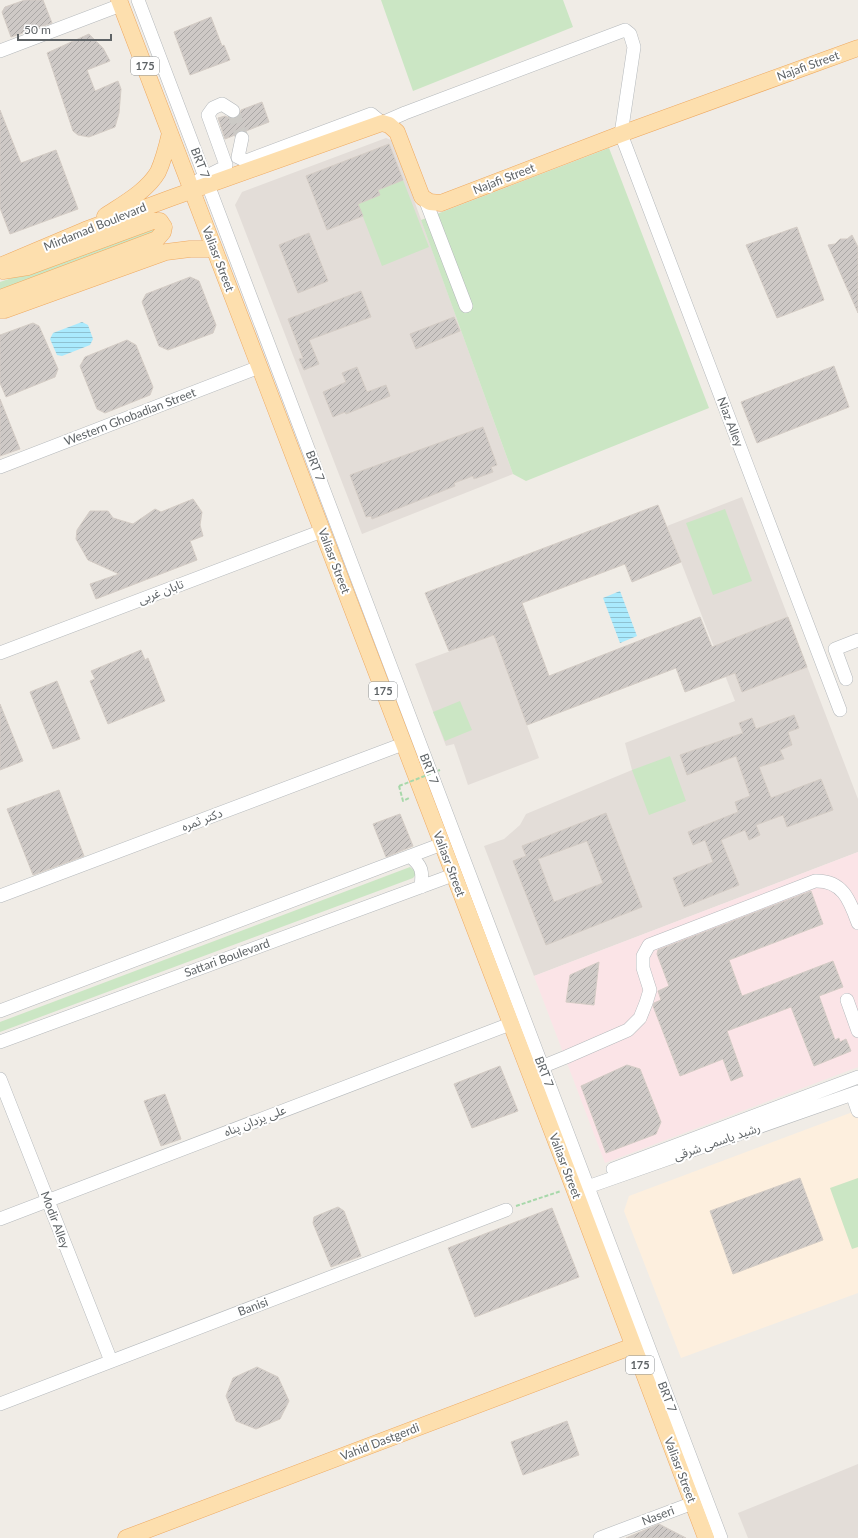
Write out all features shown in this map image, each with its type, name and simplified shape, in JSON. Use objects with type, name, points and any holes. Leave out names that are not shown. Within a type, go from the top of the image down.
[{"type":"main road","name":"175","points":[[120,3],[190,187]]},
{"type":"main road","name":"Najafi Street","points":[[425,199],[433,203],[441,203],[621,134],[858,48]]},
{"type":"main road","points":[[190,187],[382,123],[389,125],[397,132],[421,195],[425,199]]},
{"type":"main road","points":[[85,230],[127,201],[149,183],[157,173],[170,133]]},
{"type":"main road","name":"Mirdamad Boulevard","points":[[0,266],[85,230],[171,198],[190,187]]},
{"type":"main road","name":"Valiasr Street","points":[[190,187],[510,1024],[535,1069],[581,1189],[633,1346],[706,1538]]},
{"type":"main road","points":[[0,271],[28,267],[152,221],[160,221],[164,227],[160,236],[140,245],[0,298]]},
{"type":"main road","points":[[0,310],[5,310],[166,252],[190,248],[214,249]]},
{"type":"main road","name":"Vahid Dastgerdi","points":[[126,1538],[633,1346]]},
{"type":"street","name":"BRT 7","points":[[138,0],[207,181],[535,1069]]},
{"type":"street","points":[[0,51],[120,3]]},
{"type":"street","points":[[242,138],[238,157],[246,161],[371,114],[382,123],[625,30],[630,34],[634,48],[621,134]]},
{"type":"street","points":[[207,181],[226,165],[208,115],[213,108],[222,104],[233,111]]},
{"type":"street","name":"Niaz Alley","points":[[621,134],[840,710]]},
{"type":"street","points":[[425,199],[466,306]]},
{"type":"street","name":"Western Ghobadian Street","points":[[0,467],[260,367]]},
{"type":"street","name":"تابان غربی","points":[[0,653],[322,531]]},
{"type":"street","points":[[846,679],[835,649],[858,640]]},
{"type":"street","name":"دکتر ثمره","points":[[0,896],[404,744]]},
{"type":"street","points":[[0,1012],[442,844]]},
{"type":"street","points":[[410,856],[421,868],[421,887]]},
{"type":"street","name":"Sattari Boulevard","points":[[0,1042],[453,875]]},
{"type":"street","points":[[535,1069],[628,1030],[640,1018],[650,990],[643,968],[643,956],[649,945],[815,881],[823,881],[841,889],[847,896],[858,923]]},
{"type":"street","points":[[847,1000],[858,1031]]},
{"type":"street","name":"علی یزدان پناه","points":[[0,1219],[510,1024]]},
{"type":"street","points":[[613,1169],[858,1078]]},
{"type":"street","name":"Modir Alley","points":[[0,1079],[111,1361]]},
{"type":"street","points":[[855,1093],[858,1110]]},
{"type":"street","name":"رشید یاسمی شرقی","points":[[581,1189],[855,1093]]},
{"type":"street","name":"BRT 7","points":[[581,1189],[721,1538]]},
{"type":"street","name":"Banisi","points":[[0,1404],[506,1210]]},
{"type":"street","name":"Naseri","points":[[600,1538],[693,1503]]},
{"type":"path","points":[[403,801],[399,786],[440,770]]},
{"type":"path","points":[[506,1210],[559,1190],[581,1189]]},
{"type":"shaded area","points":[[386,138],[393,142],[513,474],[362,534],[235,205],[242,192]]},
{"type":"shaded area","points":[[742,497],[858,799],[858,852],[534,976],[484,846],[504,839],[520,825],[526,814],[632,770],[625,743],[735,701],[667,526]]},
{"type":"shaded area","points":[[494,635],[539,758],[468,785],[454,744],[446,746],[415,664]]},
{"type":"shaded area","points":[[858,852],[858,1067],[605,1163],[534,976]]},
{"type":"shaded area","points":[[858,1110],[858,1293],[681,1358],[624,1211],[629,1196]]},
{"type":"shaded area","points":[[858,1464],[858,1538],[748,1538],[738,1513]]},
{"type":"green space","points":[[381,0],[563,0],[573,27],[413,91]]},
{"type":"green space","points":[[609,148],[709,408],[526,481],[513,474],[421,220]]},
{"type":"green space","points":[[392,178],[394,184],[403,180],[429,247],[382,266],[358,204],[380,195],[376,184]]},
{"type":"green space","points":[[155,229],[157,232],[0,293],[0,282]]},
{"type":"green space","points":[[725,509],[752,581],[713,595],[686,523]]},
{"type":"green space","points":[[460,701],[472,730],[445,741],[433,712]]},
{"type":"green space","points":[[670,756],[686,801],[649,815],[632,770]]},
{"type":"green space","points":[[410,867],[417,873],[413,878],[0,1032],[0,1022]]},
{"type":"green space","points":[[858,1178],[858,1247],[852,1249],[830,1188]]},
{"type":"water","points":[[82,322],[88,325],[93,339],[90,345],[62,356],[57,355],[50,339],[53,333]]},
{"type":"water","points":[[620,591],[637,636],[620,643],[603,598]]},
{"type":"building","points":[[25,0],[43,0],[52,23],[11,37],[2,12],[5,7]]},
{"type":"building","points":[[211,17],[222,46],[224,45],[230,60],[190,75],[174,32]]},
{"type":"building","points":[[89,34],[103,48],[110,61],[87,70],[95,91],[118,81],[121,89],[119,113],[115,127],[89,137],[78,135],[73,131],[47,53]]},
{"type":"building","points":[[262,102],[269,122],[246,131],[239,131],[235,135],[225,139],[218,118],[225,116],[232,119],[236,118],[240,115],[241,110]]},
{"type":"building","points":[[0,110],[21,163],[56,150],[78,209],[10,234],[0,208]]},
{"type":"building","points":[[389,144],[403,180],[378,190],[380,195],[358,204],[363,216],[327,230],[306,176]]},
{"type":"building","points":[[797,227],[824,300],[777,318],[746,245]]},
{"type":"building","points":[[309,233],[328,281],[298,293],[279,245]]},
{"type":"building","points":[[852,235],[858,247],[858,313],[828,245],[835,244],[840,239],[847,239]]},
{"type":"building","points":[[190,277],[199,281],[216,325],[213,333],[168,350],[159,346],[142,302],[146,294]]},
{"type":"building","points":[[361,291],[371,317],[309,340],[319,364],[304,370],[299,359],[303,358],[288,319]]},
{"type":"building","points":[[454,317],[460,331],[416,349],[410,334]]},
{"type":"building","points":[[33,323],[39,326],[58,369],[55,377],[6,397],[0,383],[0,335]]},
{"type":"building","points":[[127,340],[136,345],[153,387],[150,395],[105,413],[97,409],[80,366],[85,357]]},
{"type":"building","points":[[834,366],[849,407],[757,443],[741,402]]},
{"type":"building","points":[[357,367],[367,392],[386,385],[390,396],[346,414],[345,412],[333,417],[323,392],[346,382],[342,373]]},
{"type":"building","points":[[0,399],[20,449],[0,456]]},
{"type":"building","points":[[483,427],[497,465],[491,467],[493,472],[474,479],[473,476],[454,483],[455,486],[372,519],[371,516],[366,517],[350,475]]},
{"type":"building","points":[[193,499],[202,512],[200,525],[203,536],[190,541],[197,560],[96,599],[90,584],[119,574],[88,560],[76,539],[77,530],[90,511],[108,511],[113,518],[133,524],[155,509],[161,512]]},
{"type":"building","points":[[658,505],[681,562],[632,582],[625,564],[522,603],[549,676],[700,617],[712,647],[788,617],[807,667],[742,692],[735,673],[685,692],[676,668],[527,725],[494,635],[449,651],[425,593]]},
{"type":"building","points":[[141,650],[145,660],[148,658],[165,701],[108,724],[90,681],[95,679],[91,671]]},
{"type":"building","points":[[57,681],[80,739],[53,749],[30,692]]},
{"type":"building","points":[[0,704],[23,761],[0,770]]},
{"type":"building","points":[[794,715],[799,728],[788,732],[792,745],[780,750],[784,759],[759,767],[771,798],[821,779],[833,810],[787,827],[783,815],[756,825],[760,835],[749,840],[745,830],[721,840],[739,885],[684,907],[673,878],[713,862],[705,840],[693,845],[688,832],[738,812],[735,802],[750,796],[736,756],[687,775],[680,755],[743,733],[739,723],[752,718],[756,729]]},
{"type":"building","points":[[59,790],[84,856],[33,875],[7,809]]},
{"type":"building","points":[[606,813],[642,907],[546,945],[513,861],[526,856],[522,846]],"holes":[[[587,841],[603,883],[554,902],[538,859]]]},
{"type":"building","points":[[400,814],[413,846],[386,857],[373,824]]},
{"type":"building","points":[[811,891],[823,924],[729,960],[742,996],[833,961],[843,987],[819,996],[835,1040],[839,1038],[840,1042],[846,1039],[851,1051],[814,1066],[791,1007],[727,1031],[743,1076],[731,1081],[723,1059],[680,1076],[653,1006],[654,1003],[661,1000],[658,991],[669,986],[657,954],[658,950]]},
{"type":"building","points":[[599,962],[594,1005],[566,1002],[570,975]]},
{"type":"building","points":[[627,1065],[640,1069],[661,1122],[656,1134],[606,1153],[581,1086]]},
{"type":"building","points":[[500,1066],[518,1111],[472,1128],[454,1084]]},
{"type":"building","points":[[165,1094],[181,1139],[161,1146],[144,1101]]},
{"type":"building","points":[[800,1178],[823,1240],[733,1274],[710,1211]]},
{"type":"building","points":[[338,1207],[344,1211],[361,1256],[331,1267],[313,1223],[314,1217]]},
{"type":"building","points":[[552,1208],[579,1277],[475,1317],[448,1248]]},
{"type":"building","points":[[257,1367],[278,1377],[289,1401],[280,1419],[256,1429],[236,1421],[226,1396],[233,1378]]},
{"type":"building","points":[[567,1421],[579,1455],[523,1475],[511,1442]]},
{"type":"building","points":[[659,1524],[686,1538],[626,1538]]},
{"type":"tunnel","points":[[233,111],[242,138]]}]
